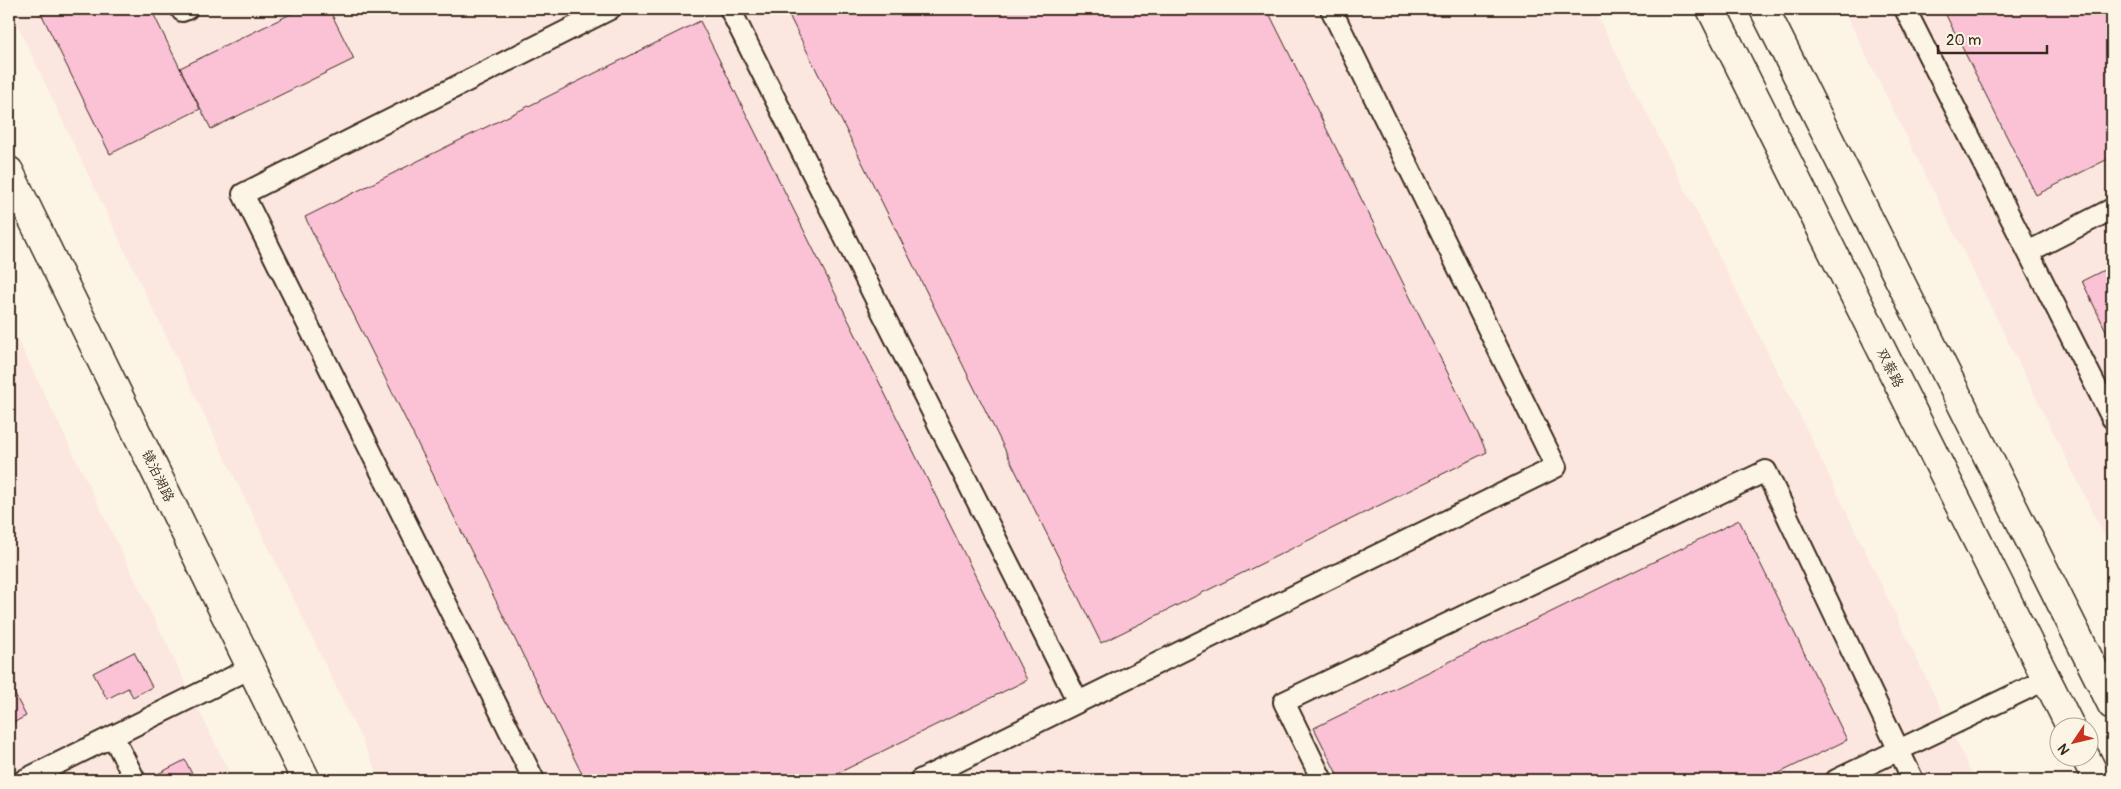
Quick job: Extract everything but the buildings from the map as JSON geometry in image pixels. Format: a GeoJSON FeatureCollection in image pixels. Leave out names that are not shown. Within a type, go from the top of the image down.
{"type":"FeatureCollection","features":[{"type":"Feature","properties":{"kind":"street","name":"双蔡路"},"geometry":{"type":"LineString","coordinates":[[1711,9],[2065,716]]}},
{"type":"Feature","properties":{"kind":"street"},"geometry":{"type":"LineString","coordinates":[[1764,9],[2112,705]]}},
{"type":"Feature","properties":{"kind":"street","name":"镜泊湖路"},"geometry":{"type":"LineString","coordinates":[[9,171],[306,780]]}},
{"type":"Feature","properties":{"kind":"street"},"geometry":{"type":"LineString","coordinates":[[2090,766],[2097,780]]}},
{"type":"Feature","properties":{"kind":"lane"},"geometry":{"type":"LineString","coordinates":[[181,9],[182,11],[187,9]]}},
{"type":"Feature","properties":{"kind":"lane"},"geometry":{"type":"LineString","coordinates":[[534,780],[243,194],[610,9]]}},
{"type":"Feature","properties":{"kind":"lane"},"geometry":{"type":"LineString","coordinates":[[730,9],[1078,702]]}},
{"type":"Feature","properties":{"kind":"lane"},"geometry":{"type":"LineString","coordinates":[[920,780],[1556,467],[1331,9]]}},
{"type":"Feature","properties":{"kind":"lane"},"geometry":{"type":"LineString","coordinates":[[1905,9],[2112,418]]}},
{"type":"Feature","properties":{"kind":"lane"},"geometry":{"type":"LineString","coordinates":[[2028,252],[2112,209]]}},
{"type":"Feature","properties":{"kind":"lane"},"geometry":{"type":"LineString","coordinates":[[1322,780],[1284,702],[1766,471],[1913,780]]}},
{"type":"Feature","properties":{"kind":"lane"},"geometry":{"type":"LineString","coordinates":[[24,780],[251,668]]}},
{"type":"Feature","properties":{"kind":"lane"},"geometry":{"type":"LineString","coordinates":[[1836,780],[2046,679]]}},
{"type":"Feature","properties":{"kind":"lane"},"geometry":{"type":"LineString","coordinates":[[113,736],[135,780]]}},
{"type":"Feature","properties":{"kind":"shaded area"},"geometry":{"type":"Polygon","coordinates":[[[10,9],[1594,9],[1808,432],[1975,780],[381,780],[90,179],[10,9]]]}},
{"type":"Feature","properties":{"kind":"shaded area"},"geometry":{"type":"Polygon","coordinates":[[[1843,9],[2112,9],[2112,551],[1843,9]]]}},
{"type":"Feature","properties":{"kind":"shaded area"},"geometry":{"type":"Polygon","coordinates":[[[9,322],[150,610],[233,780],[9,780],[9,322]]]}}]}
